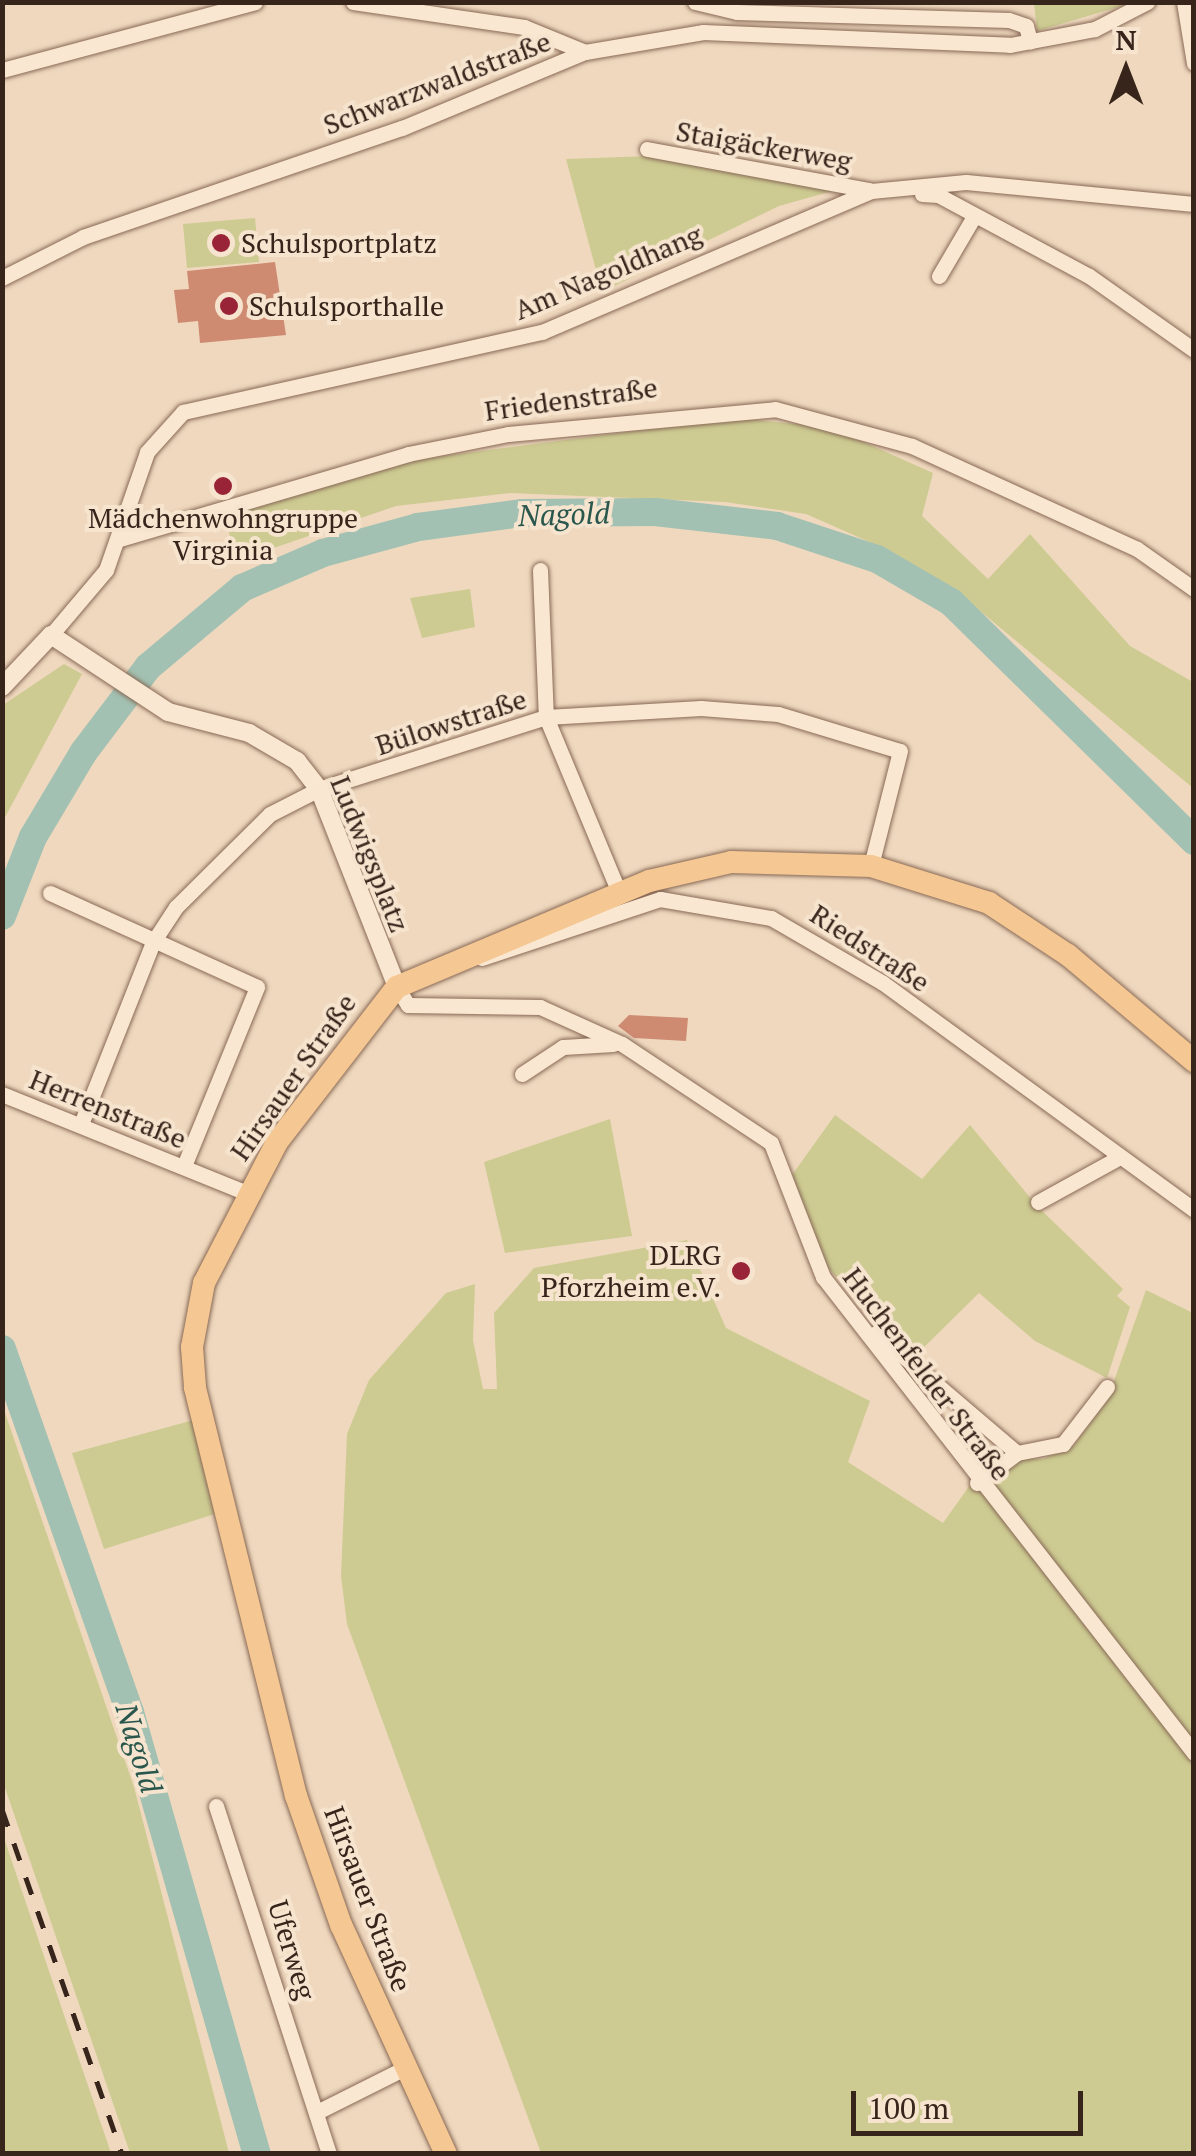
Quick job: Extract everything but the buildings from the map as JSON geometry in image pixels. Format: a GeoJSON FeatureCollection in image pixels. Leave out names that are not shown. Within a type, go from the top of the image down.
{"type":"FeatureCollection","features":[{"type":"Feature","properties":{"kind":"main road","name":"Hirsauer Straße"},"geometry":{"type":"LineString","coordinates":[[446,2154],[341,1925],[296,1796],[198,1403],[198,1306],[249,1194],[278,1142],[397,987],[619,892],[731,862],[872,866],[960,891],[1020,920],[1194,1062]]}},
{"type":"Feature","properties":{"kind":"street"},"geometry":{"type":"LineString","coordinates":[[2,70],[255,2]]}},
{"type":"Feature","properties":{"kind":"street"},"geometry":{"type":"LineString","coordinates":[[353,2],[524,27],[585,52]]}},
{"type":"Feature","properties":{"kind":"street"},"geometry":{"type":"LineString","coordinates":[[694,2],[737,12],[1009,20],[1026,26],[1030,42]]}},
{"type":"Feature","properties":{"kind":"street","name":"Schwarzwaldstraße"},"geometry":{"type":"LineString","coordinates":[[2,278],[83,237],[402,128],[585,52],[703,32],[1030,42],[1096,28],[1147,2]]}},
{"type":"Feature","properties":{"kind":"street"},"geometry":{"type":"LineString","coordinates":[[1184,2],[1194,63]]}},
{"type":"Feature","properties":{"kind":"street","name":"Staigäckerweg"},"geometry":{"type":"LineString","coordinates":[[647,149],[872,191]]}},
{"type":"Feature","properties":{"kind":"street","name":"Am Nagoldhang"},"geometry":{"type":"LineString","coordinates":[[120,538],[147,452],[176,415],[542,332],[872,191],[966,182],[1194,204]]}},
{"type":"Feature","properties":{"kind":"street"},"geometry":{"type":"LineString","coordinates":[[872,191],[938,195],[973,218],[1089,276],[1194,350]]}},
{"type":"Feature","properties":{"kind":"street"},"geometry":{"type":"LineString","coordinates":[[939,276],[973,218]]}},
{"type":"Feature","properties":{"kind":"street","name":"Friedenstraße"},"geometry":{"type":"LineString","coordinates":[[120,538],[408,454],[508,434],[775,409],[912,446],[1137,549],[1194,590]]}},
{"type":"Feature","properties":{"kind":"street"},"geometry":{"type":"LineString","coordinates":[[2,686],[88,595],[120,538]]}},
{"type":"Feature","properties":{"kind":"street"},"geometry":{"type":"LineString","coordinates":[[540,570],[546,718],[619,892]]}},
{"type":"Feature","properties":{"kind":"street","name":"Ludwigsplatz"},"geometry":{"type":"LineString","coordinates":[[50,635],[168,712],[276,745],[319,789],[397,987]]}},
{"type":"Feature","properties":{"kind":"street","name":"Bülowstraße"},"geometry":{"type":"LineString","coordinates":[[81,1124],[153,942],[214,865],[270,814],[319,789],[546,718],[701,708],[778,714],[900,751],[872,866]]}},
{"type":"Feature","properties":{"kind":"street"},"geometry":{"type":"LineString","coordinates":[[50,892],[256,987],[184,1166]]}},
{"type":"Feature","properties":{"kind":"street","name":"Riedstraße"},"geometry":{"type":"LineString","coordinates":[[469,954],[485,959],[660,899],[770,918],[883,983],[1194,1210]]}},
{"type":"Feature","properties":{"kind":"street","name":"Huchenfelder Straße"},"geometry":{"type":"LineString","coordinates":[[397,987],[408,1005],[540,1007],[622,1044],[771,1143],[801,1207],[805,1241],[856,1320],[977,1483],[1194,1753]]}},
{"type":"Feature","properties":{"kind":"street"},"geometry":{"type":"LineString","coordinates":[[522,1074],[563,1046],[622,1044]]}},
{"type":"Feature","properties":{"kind":"street","name":"Herrenstraße"},"geometry":{"type":"LineString","coordinates":[[2,1094],[249,1194]]}},
{"type":"Feature","properties":{"kind":"street"},"geometry":{"type":"LineString","coordinates":[[1038,1202],[1118,1158]]}},
{"type":"Feature","properties":{"kind":"street"},"geometry":{"type":"LineString","coordinates":[[856,1320],[1017,1453]]}},
{"type":"Feature","properties":{"kind":"street"},"geometry":{"type":"LineString","coordinates":[[977,1483],[1017,1453],[1063,1444],[1107,1388]]}},
{"type":"Feature","properties":{"kind":"street","name":"Uferweg"},"geometry":{"type":"LineString","coordinates":[[216,1806],[319,2111],[329,2154]]}},
{"type":"Feature","properties":{"kind":"street"},"geometry":{"type":"LineString","coordinates":[[319,2111],[405,2068]]}},
{"type":"Feature","properties":{"kind":"shaded area"},"geometry":{"type":"Polygon","coordinates":[[[1034,3],[1132,3],[1037,31],[1034,3]]]}},
{"type":"Feature","properties":{"kind":"shaded area"},"geometry":{"type":"Polygon","coordinates":[[[651,156],[836,190],[779,206],[602,292],[566,159],[651,156]]]}},
{"type":"Feature","properties":{"kind":"shaded area","name":"Schulsportplatz"},"geometry":{"type":"Polygon","coordinates":[[[255,218],[259,262],[187,268],[183,224],[255,218]]]}},
{"type":"Feature","properties":{"kind":"shaded area"},"geometry":{"type":"Polygon","coordinates":[[[734,418],[830,427],[933,473],[922,516],[988,579],[1030,534],[1130,646],[1193,682],[1193,788],[956,591],[890,551],[806,514],[725,502],[510,493],[396,506],[236,561],[225,516],[420,459],[734,418]]]}},
{"type":"Feature","properties":{"kind":"shaded area"},"geometry":{"type":"Polygon","coordinates":[[[470,589],[475,627],[422,638],[410,598],[470,589]]]}},
{"type":"Feature","properties":{"kind":"shaded area"},"geometry":{"type":"Polygon","coordinates":[[[64,664],[82,674],[3,821],[3,705],[64,664]]]}},
{"type":"Feature","properties":{"kind":"shaded area"},"geometry":{"type":"Polygon","coordinates":[[[835,1115],[922,1179],[970,1125],[1037,1206],[1123,1289],[1117,1296],[1130,1307],[1107,1378],[1035,1341],[979,1293],[911,1360],[821,1260],[792,1175],[835,1115]]]}},
{"type":"Feature","properties":{"kind":"shaded area"},"geometry":{"type":"Polygon","coordinates":[[[610,1119],[632,1236],[505,1253],[484,1162],[610,1119]]]}},
{"type":"Feature","properties":{"kind":"shaded area"},"geometry":{"type":"Polygon","coordinates":[[[687,1240],[726,1328],[870,1401],[848,1462],[943,1523],[970,1485],[1019,1458],[1043,1459],[1073,1446],[1107,1401],[1146,1290],[1193,1313],[1193,2153],[541,2153],[347,1624],[341,1576],[347,1434],[369,1380],[446,1293],[475,1284],[473,1340],[483,1389],[497,1389],[494,1313],[534,1268],[687,1240]]]}},
{"type":"Feature","properties":{"kind":"shaded area"},"geometry":{"type":"Polygon","coordinates":[[[3,1407],[134,1787],[229,2153],[130,2153],[3,1782],[3,1407]]]}},
{"type":"Feature","properties":{"kind":"shaded area"},"geometry":{"type":"Polygon","coordinates":[[[194,1420],[218,1513],[104,1549],[72,1453],[194,1420]]]}},
{"type":"Feature","properties":{"kind":"shaded area"},"geometry":{"type":"Polygon","coordinates":[[[3,1835],[49,1971],[111,2153],[3,2153],[3,1835]]]}},
{"type":"Feature","properties":{"kind":"waterway","name":"Nagold"},"geometry":{"type":"LineString","coordinates":[[2,916],[33,837],[83,753],[148,667],[242,588],[323,553],[418,527],[523,513],[655,512],[777,526],[877,559],[951,602],[1194,841]]}},
{"type":"Feature","properties":{"kind":"waterway","name":"Nagold"},"geometry":{"type":"LineString","coordinates":[[2,1349],[130,1712],[257,2154]]}},
{"type":"Feature","properties":{"kind":"railway"},"geometry":{"type":"LineString","coordinates":[[2,1809],[122,2154]]}},
{"type":"Feature","properties":{"kind":"place","name":"Schulsportplatz"},"geometry":{"type":"Point","coordinates":[221,243]}},
{"type":"Feature","properties":{"kind":"place","name":"Schulsporthalle"},"geometry":{"type":"Point","coordinates":[229,306]}},
{"type":"Feature","properties":{"kind":"place","name":"Mädchenwohngruppe Virginia"},"geometry":{"type":"Point","coordinates":[223,486]}},
{"type":"Feature","properties":{"kind":"place","name":"DLRG Pforzheim e.V."},"geometry":{"type":"Point","coordinates":[741,1271]}}]}
